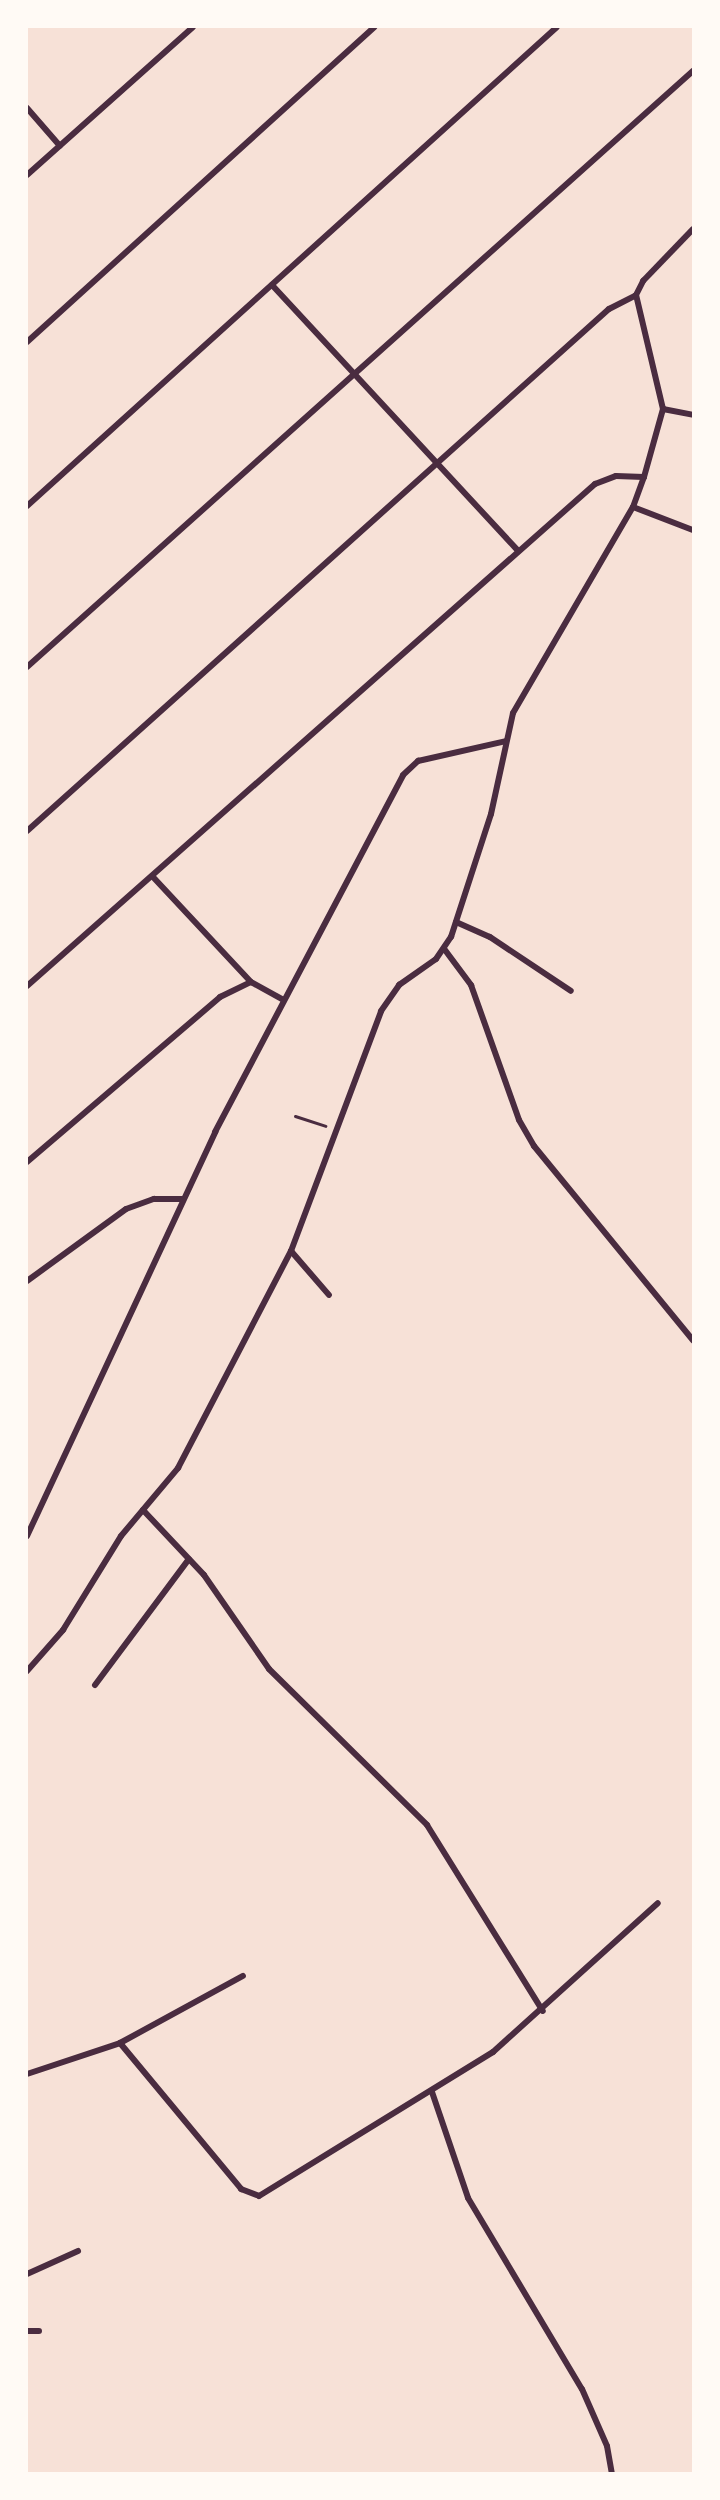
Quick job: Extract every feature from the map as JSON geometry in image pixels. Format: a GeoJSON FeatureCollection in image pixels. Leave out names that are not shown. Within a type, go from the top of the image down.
{"type":"FeatureCollection","features":[{"type":"Feature","properties":{"kind":"street"},"geometry":{"type":"LineString","coordinates":[[27,175],[193,27]]}},
{"type":"Feature","properties":{"kind":"street"},"geometry":{"type":"LineString","coordinates":[[27,342],[374,27]]}},
{"type":"Feature","properties":{"kind":"street"},"geometry":{"type":"LineString","coordinates":[[27,506],[558,27]]}},
{"type":"Feature","properties":{"kind":"street"},"geometry":{"type":"LineString","coordinates":[[27,667],[352,372],[693,71]]}},
{"type":"Feature","properties":{"kind":"street"},"geometry":{"type":"LineString","coordinates":[[27,108],[60,146]]}},
{"type":"Feature","properties":{"kind":"street"},"geometry":{"type":"LineString","coordinates":[[27,831],[609,309],[636,295],[643,281],[693,229]]}},
{"type":"Feature","properties":{"kind":"street"},"geometry":{"type":"LineString","coordinates":[[272,285],[518,551]]}},
{"type":"Feature","properties":{"kind":"street"},"geometry":{"type":"LineString","coordinates":[[27,1671],[63,1630],[143,1510],[178,1468],[291,1251],[336,1129],[390,996],[445,950],[494,806],[506,741],[526,687],[633,507],[644,477],[663,409],[636,295]]}},
{"type":"Feature","properties":{"kind":"street"},"geometry":{"type":"LineString","coordinates":[[663,409],[693,415]]}},
{"type":"Feature","properties":{"kind":"street"},"geometry":{"type":"LineString","coordinates":[[27,986],[595,484],[616,476],[644,477]]}},
{"type":"Feature","properties":{"kind":"street"},"geometry":{"type":"LineString","coordinates":[[633,507],[693,530]]}},
{"type":"Feature","properties":{"kind":"street"},"geometry":{"type":"LineString","coordinates":[[27,1536],[183,1199],[282,999],[409,768],[418,761],[506,741]]}},
{"type":"Feature","properties":{"kind":"street"},"geometry":{"type":"LineString","coordinates":[[153,877],[250,982],[282,999]]}},
{"type":"Feature","properties":{"kind":"street"},"geometry":{"type":"LineString","coordinates":[[456,922],[490,937],[571,991]]}},
{"type":"Feature","properties":{"kind":"street"},"geometry":{"type":"LineString","coordinates":[[445,950],[471,985],[519,1119],[534,1146],[693,1340]]}},
{"type":"Feature","properties":{"kind":"street"},"geometry":{"type":"LineString","coordinates":[[27,1162],[172,1032],[220,997],[250,982]]}},
{"type":"Feature","properties":{"kind":"street"},"geometry":{"type":"LineString","coordinates":[[27,1281],[126,1209],[154,1199],[183,1199]]}},
{"type":"Feature","properties":{"kind":"street"},"geometry":{"type":"LineString","coordinates":[[291,1251],[329,1295]]}},
{"type":"Feature","properties":{"kind":"street"},"geometry":{"type":"LineString","coordinates":[[143,1510],[189,1559],[268,1669],[427,1825],[543,2011]]}},
{"type":"Feature","properties":{"kind":"street"},"geometry":{"type":"LineString","coordinates":[[95,1685],[189,1559]]}},
{"type":"Feature","properties":{"kind":"street"},"geometry":{"type":"LineString","coordinates":[[120,2043],[249,2196],[270,2193],[432,2092],[543,2011],[658,1903]]}},
{"type":"Feature","properties":{"kind":"street"},"geometry":{"type":"LineString","coordinates":[[27,2074],[120,2043],[243,1976]]}},
{"type":"Feature","properties":{"kind":"street"},"geometry":{"type":"LineString","coordinates":[[432,2092],[468,2198],[582,2389],[607,2446],[612,2473]]}},
{"type":"Feature","properties":{"kind":"street"},"geometry":{"type":"LineString","coordinates":[[27,2274],[78,2251]]}},
{"type":"Feature","properties":{"kind":"street"},"geometry":{"type":"LineString","coordinates":[[27,2331],[39,2331]]}},
{"type":"Feature","properties":{"kind":"path"},"geometry":{"type":"LineString","coordinates":[[295,1116],[336,1129]]}}]}
